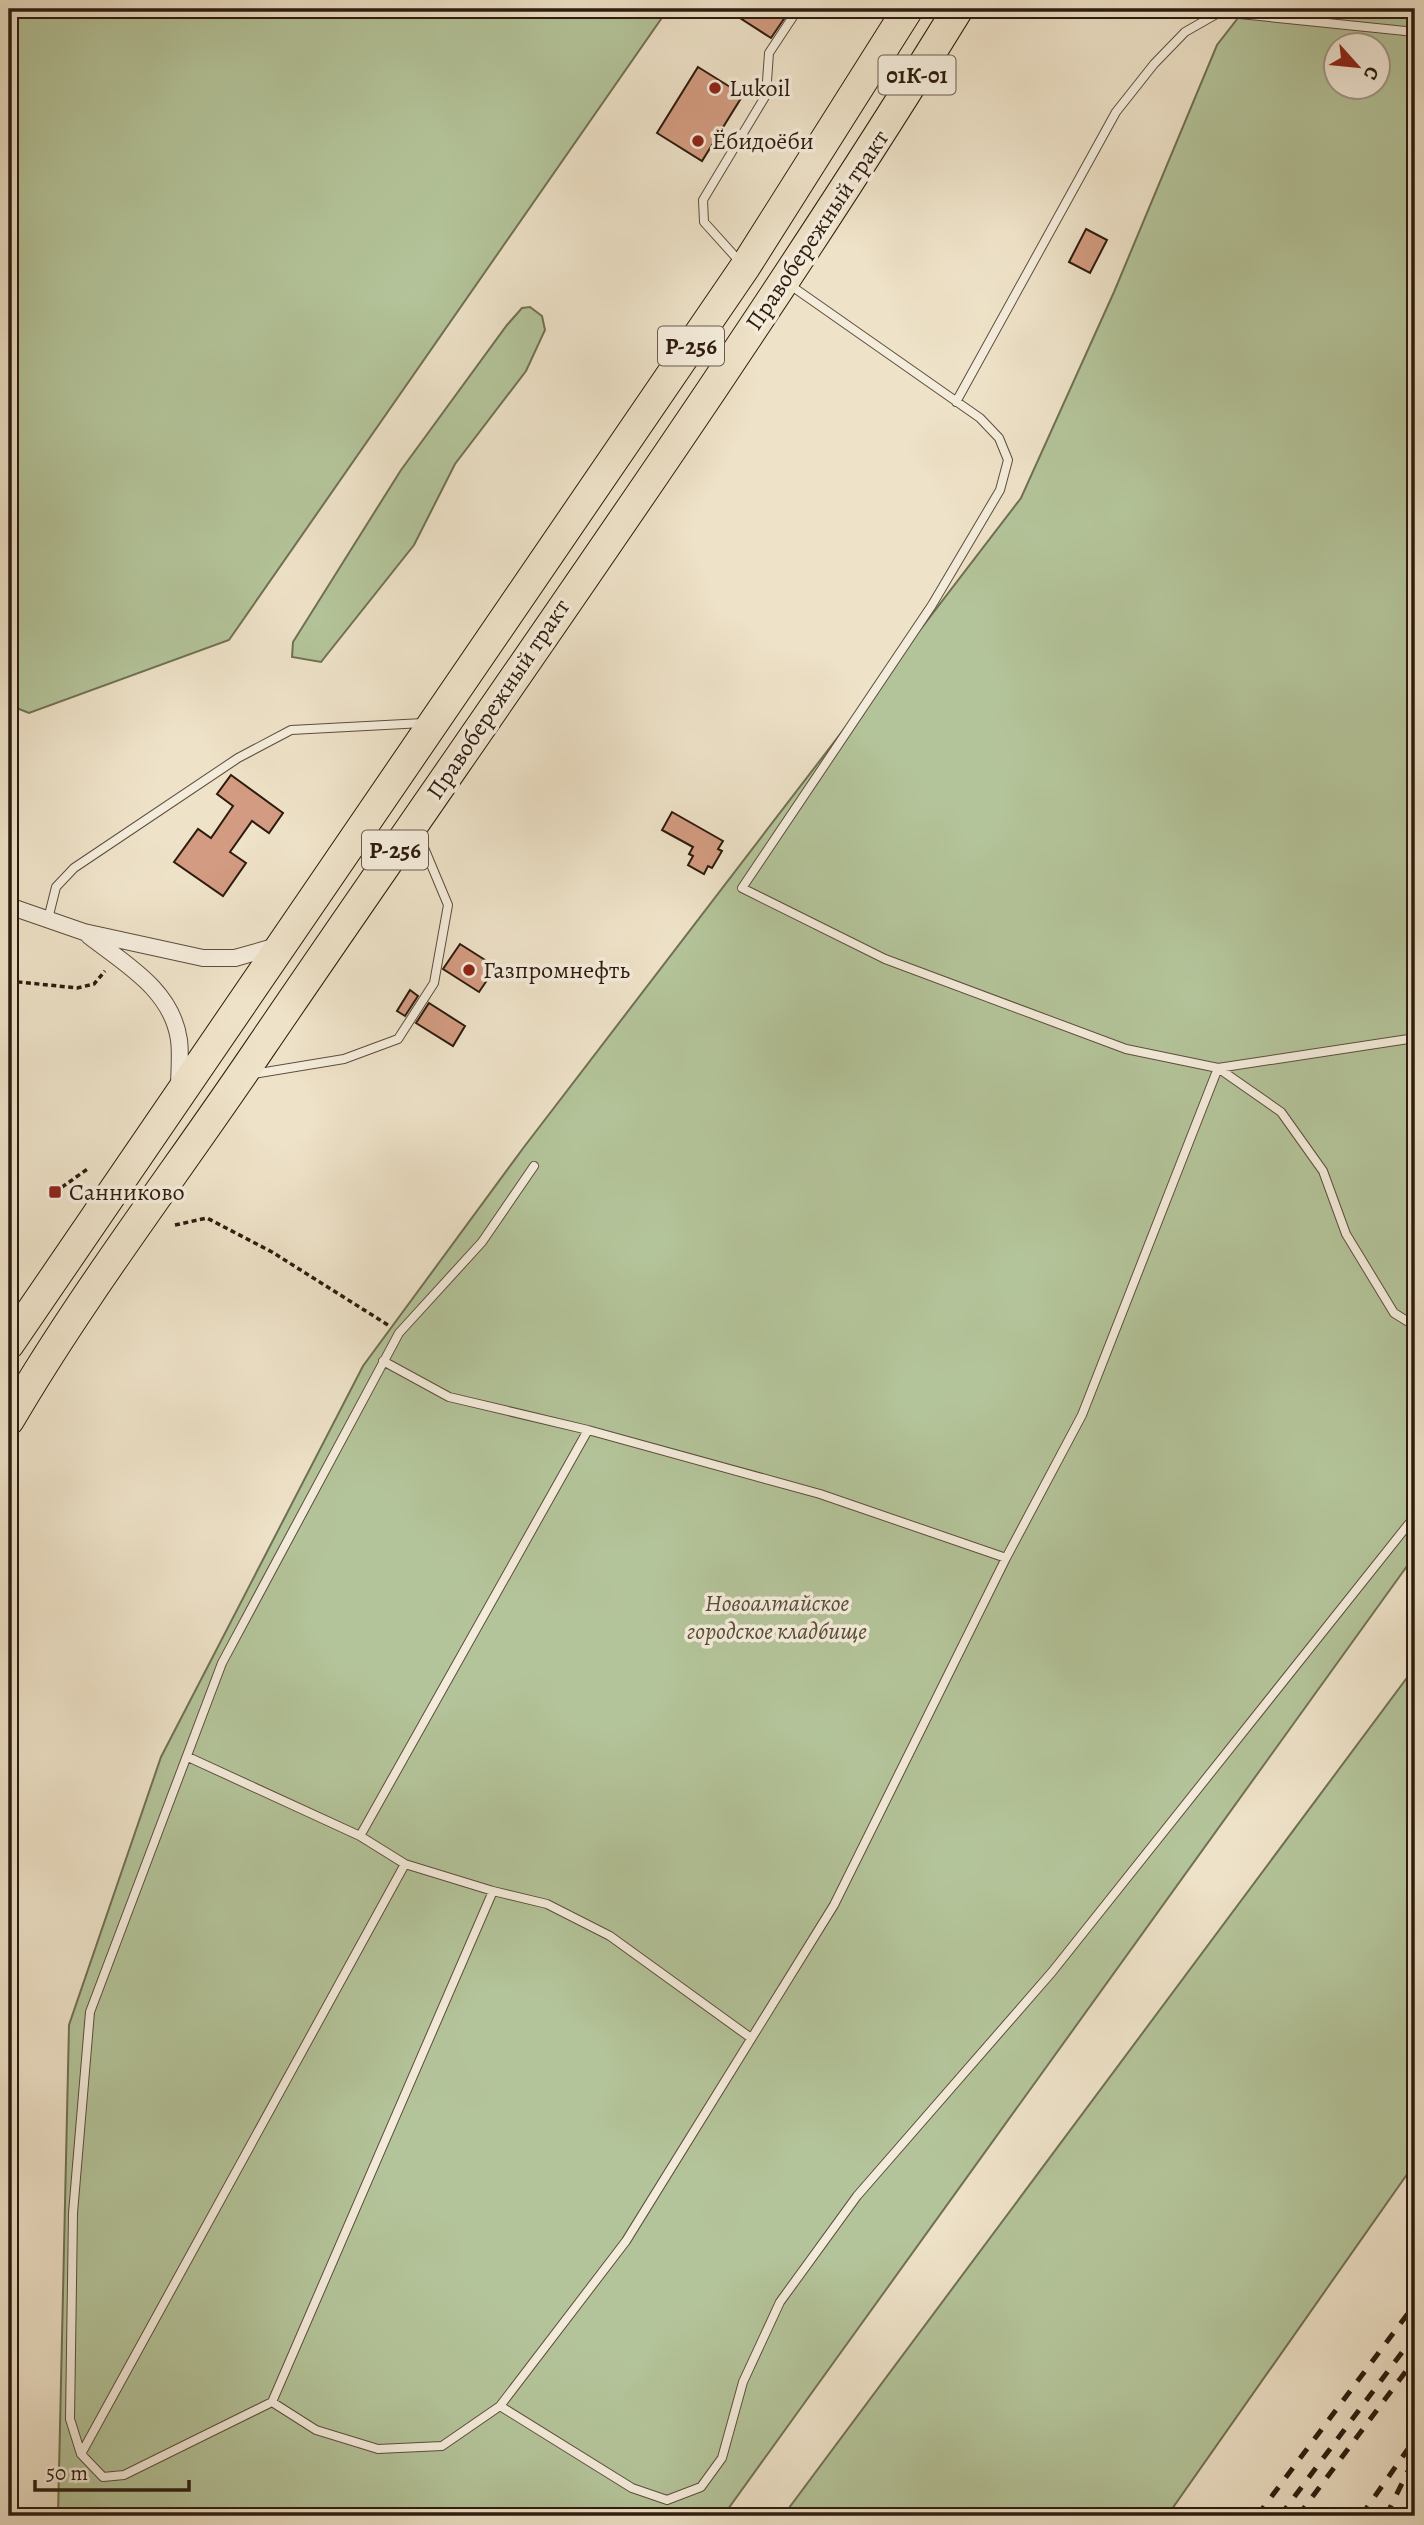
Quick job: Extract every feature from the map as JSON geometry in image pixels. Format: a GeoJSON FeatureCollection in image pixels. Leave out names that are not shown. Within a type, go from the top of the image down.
{"type":"FeatureCollection","features":[{"type":"Feature","properties":{"kind":"highway","name":"Правобережный тракт"},"geometry":{"type":"LineString","coordinates":[[9,1344],[179,1091],[745,268],[907,9]]}},
{"type":"Feature","properties":{"kind":"highway","name":"Правобережный тракт"},"geometry":{"type":"LineString","coordinates":[[9,1420],[103,1274],[785,281],[877,141],[958,9]]}},
{"type":"Feature","properties":{"kind":"highway"},"geometry":{"type":"LineString","coordinates":[[877,141],[969,9]]}},
{"type":"Feature","properties":{"kind":"street"},"geometry":{"type":"LineString","coordinates":[[9,906],[84,932],[203,958],[235,958],[280,945]]}},
{"type":"Feature","properties":{"kind":"street"},"geometry":{"type":"LineString","coordinates":[[84,932],[156,989],[172,1013],[179,1040],[179,1091]]}},
{"type":"Feature","properties":{"kind":"lane"},"geometry":{"type":"LineString","coordinates":[[745,268],[704,222],[703,200],[766,95],[769,53],[798,9]]}},
{"type":"Feature","properties":{"kind":"lane"},"geometry":{"type":"LineString","coordinates":[[956,402],[1116,112],[1154,64],[1185,32],[1220,12],[1415,32]]}},
{"type":"Feature","properties":{"kind":"lane"},"geometry":{"type":"LineString","coordinates":[[785,281],[980,418],[999,438],[1008,460],[1000,490],[932,605],[742,888],[885,959],[1126,1049],[1218,1068],[1415,1038]]}},
{"type":"Feature","properties":{"kind":"lane"},"geometry":{"type":"LineString","coordinates":[[48,919],[56,887],[74,868],[238,758],[291,730],[433,723]]}},
{"type":"Feature","properties":{"kind":"lane"},"geometry":{"type":"LineString","coordinates":[[242,1075],[344,1059],[398,1039],[434,984],[449,905],[414,822]]}},
{"type":"Feature","properties":{"kind":"lane"},"geometry":{"type":"LineString","coordinates":[[1218,1068],[1281,1112],[1323,1171],[1346,1234],[1394,1313],[1415,1326]]}},
{"type":"Feature","properties":{"kind":"lane"},"geometry":{"type":"LineString","coordinates":[[272,2402],[316,2430],[377,2449],[442,2446],[500,2406],[626,2241],[834,1905],[1006,1558],[1082,1415],[1218,1068]]}},
{"type":"Feature","properties":{"kind":"lane"},"geometry":{"type":"LineString","coordinates":[[493,1891],[272,2402],[124,2475],[103,2477],[80,2454],[70,2419],[73,2213],[90,2012],[222,1663],[399,1333],[482,1242],[534,1166]]}},
{"type":"Feature","properties":{"kind":"lane"},"geometry":{"type":"LineString","coordinates":[[383,1361],[449,1397],[588,1430],[820,1494],[1006,1558]]}},
{"type":"Feature","properties":{"kind":"lane"},"geometry":{"type":"LineString","coordinates":[[360,1836],[588,1430]]}},
{"type":"Feature","properties":{"kind":"lane"},"geometry":{"type":"LineString","coordinates":[[500,2406],[632,2487],[667,2500],[701,2487],[722,2458],[743,2382],[780,2302],[857,2196],[1052,1972],[1415,1516]]}},
{"type":"Feature","properties":{"kind":"lane"},"geometry":{"type":"LineString","coordinates":[[188,1757],[360,1836],[405,1864],[493,1891],[547,1904],[610,1936],[751,2038]]}},
{"type":"Feature","properties":{"kind":"lane"},"geometry":{"type":"LineString","coordinates":[[80,2454],[405,1864]]}},
{"type":"Feature","properties":{"kind":"path"},"geometry":{"type":"LineString","coordinates":[[9,981],[77,988],[94,984],[116,957]]}},
{"type":"Feature","properties":{"kind":"path"},"geometry":{"type":"LineString","coordinates":[[55,1192],[89,1168]]}},
{"type":"Feature","properties":{"kind":"path"},"geometry":{"type":"LineString","coordinates":[[175,1225],[207,1218],[272,1252],[399,1333]]}},
{"type":"Feature","properties":{"kind":"green space"},"geometry":{"type":"Polygon","coordinates":[[[9,9],[668,9],[229,640],[29,713],[9,705],[9,9]]]}},
{"type":"Feature","properties":{"kind":"green space","name":"Новоалтайское городское кладбище"},"geometry":{"type":"Polygon","coordinates":[[[1245,9],[1415,9],[1415,1555],[723,2516],[58,2516],[69,2025],[161,1757],[363,1366],[524,1147],[1021,498],[1114,292],[1217,45],[1245,9]]]}},
{"type":"Feature","properties":{"kind":"green space"},"geometry":{"type":"Polygon","coordinates":[[[530,307],[542,316],[545,330],[526,371],[455,464],[414,545],[321,662],[292,657],[293,642],[401,470],[507,325],[522,308],[530,307]]]}},
{"type":"Feature","properties":{"kind":"green space"},"geometry":{"type":"Polygon","coordinates":[[[1415,1667],[1415,2163],[1167,2516],[783,2516],[1415,1667]]]}},
{"type":"Feature","properties":{"kind":"building"},"geometry":{"type":"Polygon","coordinates":[[[726,9],[788,9],[790,10],[771,38],[726,9]]]}},
{"type":"Feature","properties":{"kind":"building"},"geometry":{"type":"Polygon","coordinates":[[[698,67],[743,95],[702,161],[657,133],[698,67]]]}},
{"type":"Feature","properties":{"kind":"building"},"geometry":{"type":"Polygon","coordinates":[[[1086,229],[1107,240],[1090,273],[1069,262],[1086,229]]]}},
{"type":"Feature","properties":{"kind":"building"},"geometry":{"type":"Polygon","coordinates":[[[231,775],[283,813],[269,833],[252,821],[230,852],[246,863],[223,896],[174,862],[198,829],[211,838],[233,806],[217,794],[231,775]]]}},
{"type":"Feature","properties":{"kind":"building"},"geometry":{"type":"Polygon","coordinates":[[[672,812],[723,841],[718,849],[722,851],[712,868],[708,866],[704,874],[688,865],[693,856],[689,854],[693,847],[662,830],[672,812]]]}},
{"type":"Feature","properties":{"kind":"building"},"geometry":{"type":"Polygon","coordinates":[[[460,944],[496,967],[479,992],[443,969],[460,944]]]}},
{"type":"Feature","properties":{"kind":"building"},"geometry":{"type":"Polygon","coordinates":[[[410,990],[418,996],[405,1016],[397,1011],[410,990]]]}},
{"type":"Feature","properties":{"kind":"building"},"geometry":{"type":"Polygon","coordinates":[[[429,1003],[465,1026],[453,1046],[416,1023],[429,1003]]]}},
{"type":"Feature","properties":{"kind":"railway"},"geometry":{"type":"LineString","coordinates":[[1257,2516],[1415,2304]]}},
{"type":"Feature","properties":{"kind":"railway"},"geometry":{"type":"LineString","coordinates":[[1280,2516],[1415,2335]]}},
{"type":"Feature","properties":{"kind":"railway"},"geometry":{"type":"LineString","coordinates":[[1298,2516],[1415,2359]]}},
{"type":"Feature","properties":{"kind":"railway"},"geometry":{"type":"LineString","coordinates":[[1361,2516],[1415,2439]]}},
{"type":"Feature","properties":{"kind":"railway"},"geometry":{"type":"LineString","coordinates":[[1386,2516],[1415,2457]]}},
{"type":"Feature","properties":{"kind":"place","name":"Lukoil"},"geometry":{"type":"Point","coordinates":[715,88]}},
{"type":"Feature","properties":{"kind":"place","name":"Ёбидоёби"},"geometry":{"type":"Point","coordinates":[698,141]}},
{"type":"Feature","properties":{"kind":"place","name":"Газпромнефть"},"geometry":{"type":"Point","coordinates":[469,970]}},
{"type":"Feature","properties":{"kind":"place","name":"Санниково"},"geometry":{"type":"Point","coordinates":[55,1192]}}]}
